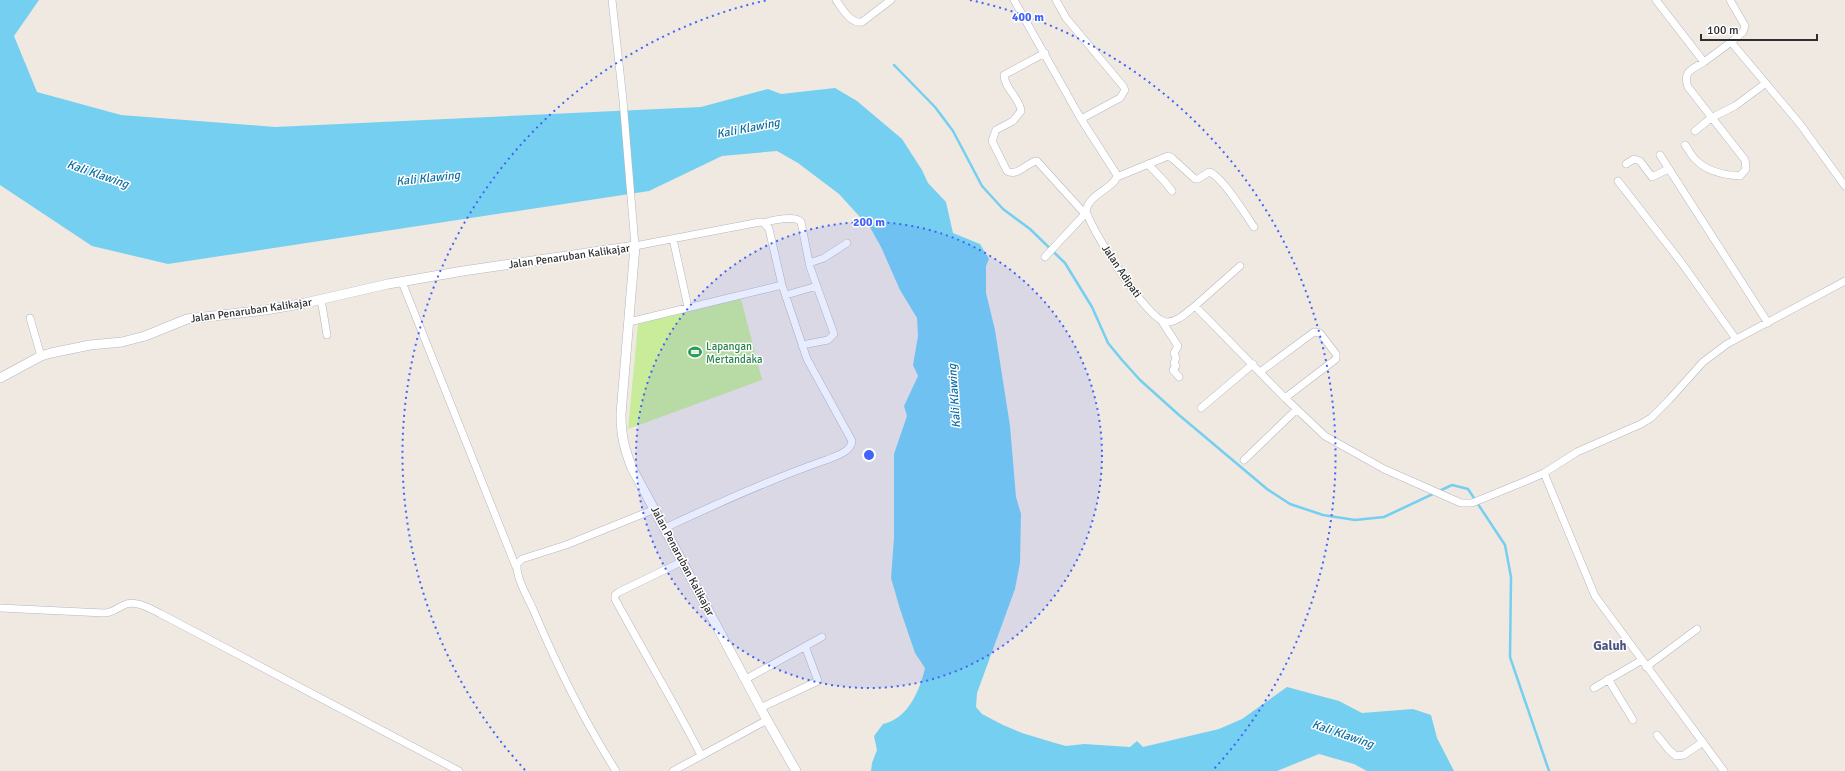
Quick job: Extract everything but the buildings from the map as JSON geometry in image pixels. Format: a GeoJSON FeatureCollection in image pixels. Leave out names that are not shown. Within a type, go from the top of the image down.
{"type":"FeatureCollection","features":[{"type":"Feature","properties":{"kind":"street"},"geometry":{"type":"LineString","coordinates":[[612,0],[623,100],[635,246],[760,222],[764,223],[775,219],[800,220],[810,263],[834,334],[828,340],[802,345]]}},
{"type":"Feature","properties":{"kind":"street"},"geometry":{"type":"LineString","coordinates":[[836,0],[849,17],[854,21],[862,22],[891,0]]}},
{"type":"Feature","properties":{"kind":"street"},"geometry":{"type":"LineString","coordinates":[[1014,0],[1081,119],[1117,177]]}},
{"type":"Feature","properties":{"kind":"street"},"geometry":{"type":"LineString","coordinates":[[1056,0],[1066,18],[1096,51],[1125,90],[1120,98],[1081,119]]}},
{"type":"Feature","properties":{"kind":"street"},"geometry":{"type":"LineString","coordinates":[[1656,0],[1704,62]]}},
{"type":"Feature","properties":{"kind":"street"},"geometry":{"type":"LineString","coordinates":[[1685,145],[1697,162],[1715,172],[1740,176],[1743,174],[1746,166],[1744,160],[1688,87],[1685,80],[1688,72],[1704,62],[1743,32],[1745,26],[1730,0]]}},
{"type":"Feature","properties":{"kind":"street"},"geometry":{"type":"LineString","coordinates":[[1731,42],[1800,124],[1845,186]]}},
{"type":"Feature","properties":{"kind":"street","name":"Jalan Adipati"},"geometry":{"type":"LineString","coordinates":[[1044,53],[1004,75],[1004,80],[1018,102],[1021,111],[1013,121],[996,130],[992,141],[1007,171],[1012,173],[1016,172],[1032,162],[1037,161],[1086,215],[1123,276],[1161,320],[1178,346],[1174,353],[1176,358],[1174,362],[1176,366],[1173,370],[1179,377]]}},
{"type":"Feature","properties":{"kind":"street"},"geometry":{"type":"LineString","coordinates":[[1695,131],[1711,118],[1735,106],[1766,83]]}},
{"type":"Feature","properties":{"kind":"street"},"geometry":{"type":"LineString","coordinates":[[1660,155],[1768,322]]}},
{"type":"Feature","properties":{"kind":"street"},"geometry":{"type":"LineString","coordinates":[[1045,257],[1086,215],[1087,207],[1090,202],[1115,181],[1117,177],[1168,156],[1195,178],[1198,179],[1209,172],[1212,172],[1233,196],[1254,227]]}},
{"type":"Feature","properties":{"kind":"street"},"geometry":{"type":"LineString","coordinates":[[1626,164],[1634,159],[1639,160],[1652,177],[1668,169]]}},
{"type":"Feature","properties":{"kind":"street"},"geometry":{"type":"LineString","coordinates":[[1148,164],[1172,191]]}},
{"type":"Feature","properties":{"kind":"street"},"geometry":{"type":"LineString","coordinates":[[1618,181],[1681,262],[1736,339]]}},
{"type":"Feature","properties":{"kind":"street"},"geometry":{"type":"LineString","coordinates":[[665,528],[781,475],[835,457],[852,445],[850,436],[812,369],[802,345],[782,285],[769,228],[764,223]]}},
{"type":"Feature","properties":{"kind":"street"},"geometry":{"type":"LineString","coordinates":[[673,239],[688,307]]}},
{"type":"Feature","properties":{"kind":"street"},"geometry":{"type":"LineString","coordinates":[[810,263],[824,258],[847,243]]}},
{"type":"Feature","properties":{"kind":"street","name":"Jalan Penaruban Kalikajar"},"geometry":{"type":"LineString","coordinates":[[0,378],[41,356],[90,345],[122,342],[144,336],[187,319],[266,310],[402,282],[635,246],[621,414],[621,436],[632,468],[746,679],[760,708],[796,771]]}},
{"type":"Feature","properties":{"kind":"street"},"geometry":{"type":"LineString","coordinates":[[1161,320],[1166,322],[1173,321],[1195,306],[1240,266]]}},
{"type":"Feature","properties":{"kind":"street"},"geometry":{"type":"LineString","coordinates":[[1195,306],[1253,364],[1296,410],[1325,436],[1384,469],[1464,504],[1486,498],[1544,473],[1577,452],[1642,424],[1651,418],[1703,362],[1736,339],[1845,281]]}},
{"type":"Feature","properties":{"kind":"street"},"geometry":{"type":"LineString","coordinates":[[402,282],[556,665],[581,714],[616,771]]}},
{"type":"Feature","properties":{"kind":"street"},"geometry":{"type":"LineString","coordinates":[[629,322],[782,285]]}},
{"type":"Feature","properties":{"kind":"street"},"geometry":{"type":"LineString","coordinates":[[786,295],[817,286]]}},
{"type":"Feature","properties":{"kind":"street"},"geometry":{"type":"LineString","coordinates":[[321,299],[327,335]]}},
{"type":"Feature","properties":{"kind":"street"},"geometry":{"type":"LineString","coordinates":[[30,318],[41,356]]}},
{"type":"Feature","properties":{"kind":"street"},"geometry":{"type":"LineString","coordinates":[[1260,372],[1314,332],[1320,333],[1336,354],[1336,359],[1285,398]]}},
{"type":"Feature","properties":{"kind":"street"},"geometry":{"type":"LineString","coordinates":[[1201,408],[1253,364]]}},
{"type":"Feature","properties":{"kind":"street"},"geometry":{"type":"LineString","coordinates":[[1244,460],[1296,410]]}},
{"type":"Feature","properties":{"kind":"street"},"geometry":{"type":"LineString","coordinates":[[1544,473],[1591,588],[1646,667],[1724,771]]}},
{"type":"Feature","properties":{"kind":"street"},"geometry":{"type":"LineString","coordinates":[[517,568],[518,561],[522,559],[566,545],[654,509]]}},
{"type":"Feature","properties":{"kind":"street"},"geometry":{"type":"LineString","coordinates":[[683,561],[619,592],[615,595],[615,599],[701,755]]}},
{"type":"Feature","properties":{"kind":"street"},"geometry":{"type":"LineString","coordinates":[[0,608],[104,613],[111,612],[128,603],[141,605],[301,687],[459,771]]}},
{"type":"Feature","properties":{"kind":"street"},"geometry":{"type":"LineString","coordinates":[[1646,667],[1697,629]]}},
{"type":"Feature","properties":{"kind":"street"},"geometry":{"type":"LineString","coordinates":[[746,679],[822,637]]}},
{"type":"Feature","properties":{"kind":"street"},"geometry":{"type":"LineString","coordinates":[[760,708],[818,681],[804,646]]}},
{"type":"Feature","properties":{"kind":"street"},"geometry":{"type":"LineString","coordinates":[[1594,688],[1642,660]]}},
{"type":"Feature","properties":{"kind":"street"},"geometry":{"type":"LineString","coordinates":[[1608,680],[1633,720]]}},
{"type":"Feature","properties":{"kind":"street"},"geometry":{"type":"LineString","coordinates":[[673,771],[767,720]]}},
{"type":"Feature","properties":{"kind":"street"},"geometry":{"type":"LineString","coordinates":[[1657,735],[1676,756],[1684,755],[1703,742]]}},
{"type":"Feature","properties":{"kind":"green space","name":"Lapangan Mertandaka"},"geometry":{"type":"Polygon","coordinates":[[[741,299],[762,380],[628,429],[638,324],[741,299]]]}},
{"type":"Feature","properties":{"kind":"water","name":"Kali Klawing"},"geometry":{"type":"Polygon","coordinates":[[[0,0],[39,0],[14,36],[37,92],[121,115],[275,127],[701,107],[768,89],[781,94],[835,88],[857,101],[902,139],[922,170],[928,183],[946,202],[953,233],[980,244],[989,259],[986,266],[986,293],[995,330],[1010,426],[1016,497],[1021,514],[1020,563],[1015,589],[977,693],[976,707],[982,714],[1022,733],[1066,746],[1084,744],[1130,747],[1137,741],[1143,747],[1219,729],[1242,719],[1287,687],[1339,701],[1362,713],[1413,709],[1431,715],[1437,738],[1454,771],[1367,771],[1354,764],[1319,754],[1277,771],[871,771],[872,763],[877,750],[874,736],[883,724],[892,721],[899,716],[912,702],[920,685],[925,668],[915,653],[891,578],[894,538],[894,454],[907,416],[904,406],[918,376],[913,365],[918,336],[917,318],[900,290],[881,247],[871,229],[839,194],[798,163],[777,151],[722,156],[649,191],[168,264],[92,246],[0,185],[0,0]]]}},
{"type":"Feature","properties":{"kind":"waterway"},"geometry":{"type":"LineString","coordinates":[[894,65],[935,107],[953,131],[982,186],[1003,209],[1030,229],[1065,263],[1092,307],[1108,343],[1122,360],[1140,380],[1179,415],[1267,489],[1290,504],[1323,515],[1355,520],[1384,517],[1452,485],[1468,489],[1505,545],[1511,577],[1510,657],[1549,771]]}},
{"type":"Feature","properties":{"kind":"place","name":"Lapangan Mertandaka"},"geometry":{"type":"Point","coordinates":[695,352]}},
{"type":"Feature","properties":{"kind":"district","name":"Galuh"},"geometry":{"type":"Point","coordinates":[1610,645]}}]}
